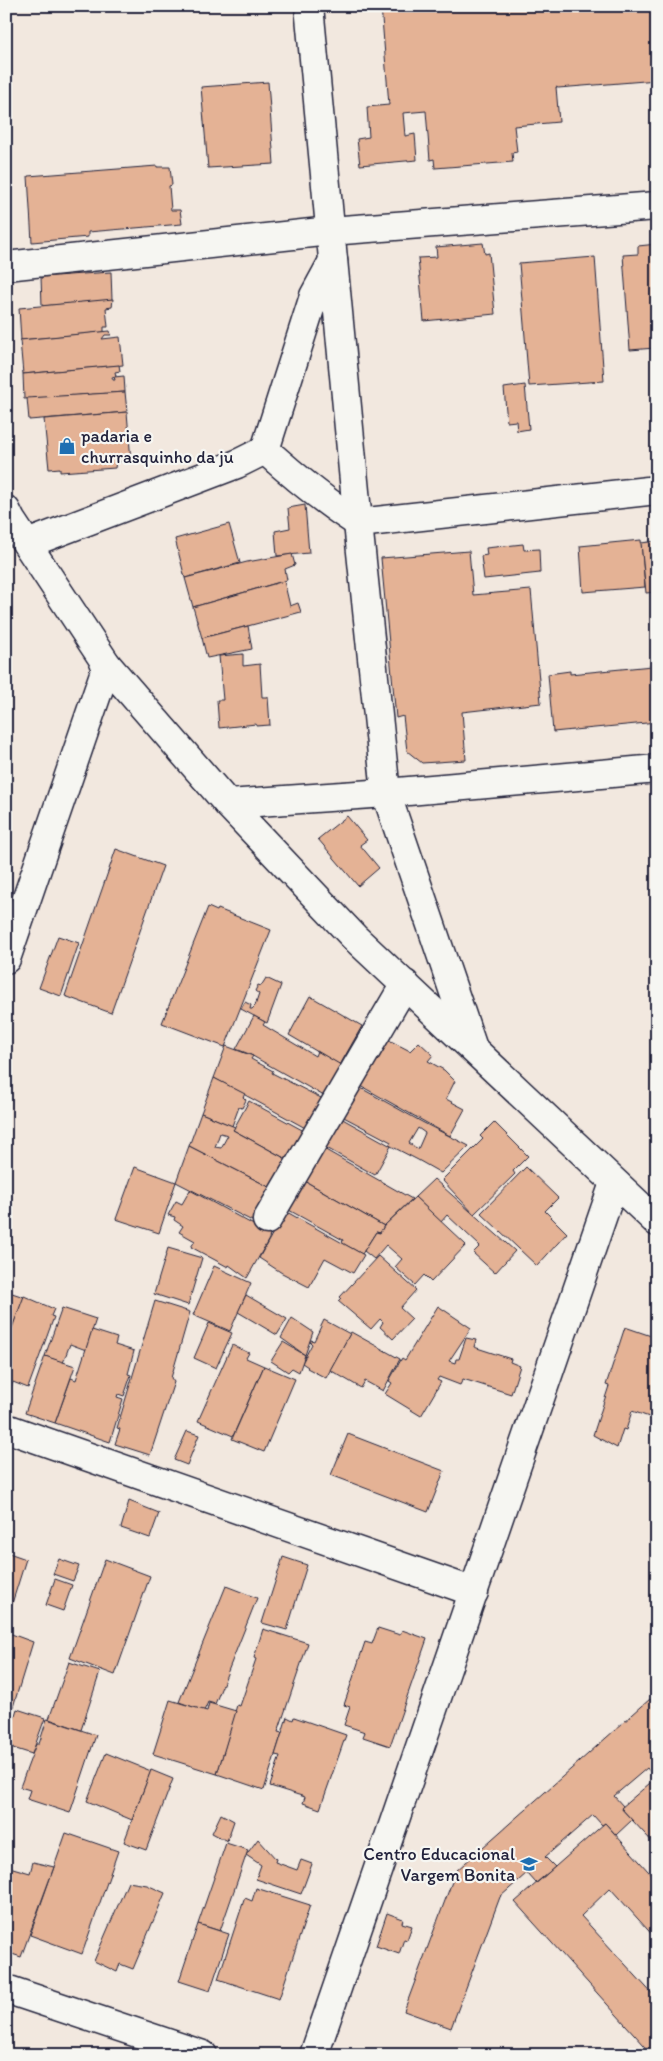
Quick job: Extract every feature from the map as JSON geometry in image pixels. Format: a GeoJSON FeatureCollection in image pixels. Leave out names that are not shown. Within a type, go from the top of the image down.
{"type":"FeatureCollection","features":[{"type":"Feature","properties":{"kind":"street"},"geometry":{"type":"LineString","coordinates":[[309,6],[386,793],[472,1048]]}},
{"type":"Feature","properties":{"kind":"street"},"geometry":{"type":"LineString","coordinates":[[6,266],[330,231],[657,206]]}},
{"type":"Feature","properties":{"kind":"street"},"geometry":{"type":"LineString","coordinates":[[27,544],[237,464],[265,450],[314,296],[333,260]]}},
{"type":"Feature","properties":{"kind":"street"},"geometry":{"type":"LineString","coordinates":[[265,450],[305,485],[358,522],[657,490]]}},
{"type":"Feature","properties":{"kind":"street"},"geometry":{"type":"LineString","coordinates":[[6,510],[107,665],[228,804],[354,936],[657,1222]]}},
{"type":"Feature","properties":{"kind":"street"},"geometry":{"type":"LineString","coordinates":[[6,959],[107,665]]}},
{"type":"Feature","properties":{"kind":"street"},"geometry":{"type":"LineString","coordinates":[[228,804],[386,793],[657,769]]}},
{"type":"Feature","properties":{"kind":"street"},"geometry":{"type":"LineString","coordinates":[[267,1220],[405,984]]}},
{"type":"Feature","properties":{"kind":"street"},"geometry":{"type":"LineString","coordinates":[[314,2055],[614,1183]]}},
{"type":"Feature","properties":{"kind":"street"},"geometry":{"type":"LineString","coordinates":[[6,1428],[474,1592]]}},
{"type":"Feature","properties":{"kind":"street"},"geometry":{"type":"LineString","coordinates":[[6,1989],[203,2055]]}},
{"type":"Feature","properties":{"kind":"building"},"geometry":{"type":"Polygon","coordinates":[[[381,6],[657,6],[657,80],[556,87],[559,122],[514,126],[517,152],[512,153],[513,162],[435,168],[434,159],[430,160],[426,111],[403,113],[405,136],[415,134],[417,160],[360,165],[357,139],[369,137],[367,107],[389,105],[381,6]]]}},
{"type":"Feature","properties":{"kind":"building"},"geometry":{"type":"Polygon","coordinates":[[[268,82],[274,164],[208,168],[201,87],[268,82]]]}},
{"type":"Feature","properties":{"kind":"building"},"geometry":{"type":"Polygon","coordinates":[[[157,166],[170,167],[172,185],[169,186],[171,210],[180,210],[182,224],[88,232],[88,237],[32,242],[28,176],[157,166]]]}},
{"type":"Feature","properties":{"kind":"building"},"geometry":{"type":"Polygon","coordinates":[[[483,243],[485,254],[489,253],[495,314],[424,321],[418,258],[437,257],[436,247],[483,243]]]}},
{"type":"Feature","properties":{"kind":"building"},"geometry":{"type":"Polygon","coordinates":[[[657,244],[656,364],[655,348],[630,350],[623,255],[638,254],[638,246],[657,244]]]}},
{"type":"Feature","properties":{"kind":"building"},"geometry":{"type":"Polygon","coordinates":[[[595,257],[604,381],[529,386],[519,263],[595,257]]]}},
{"type":"Feature","properties":{"kind":"building"},"geometry":{"type":"Polygon","coordinates":[[[111,272],[112,300],[42,306],[41,277],[111,272]]]}},
{"type":"Feature","properties":{"kind":"building"},"geometry":{"type":"Polygon","coordinates":[[[113,299],[112,307],[106,308],[108,327],[104,327],[104,332],[21,340],[19,308],[113,299]]]}},
{"type":"Feature","properties":{"kind":"building"},"geometry":{"type":"Polygon","coordinates":[[[110,331],[111,335],[105,335],[102,339],[120,337],[123,365],[23,374],[20,340],[110,331]]]}},
{"type":"Feature","properties":{"kind":"building"},"geometry":{"type":"Polygon","coordinates":[[[119,365],[120,371],[115,372],[116,376],[112,377],[115,380],[114,377],[124,376],[125,392],[24,399],[23,374],[119,365]]]}},
{"type":"Feature","properties":{"kind":"building"},"geometry":{"type":"Polygon","coordinates":[[[525,385],[529,429],[517,431],[516,421],[507,422],[504,388],[525,385]]]}},
{"type":"Feature","properties":{"kind":"building"},"geometry":{"type":"Polygon","coordinates":[[[125,392],[127,412],[29,420],[27,398],[125,392]]]}},
{"type":"Feature","properties":{"kind":"building"},"geometry":{"type":"Polygon","coordinates":[[[127,412],[131,461],[116,462],[115,468],[60,472],[60,468],[49,469],[44,419],[127,412]]]}},
{"type":"Feature","properties":{"kind":"building"},"geometry":{"type":"Polygon","coordinates":[[[305,505],[309,553],[277,556],[275,531],[290,528],[288,508],[305,505]]]}},
{"type":"Feature","properties":{"kind":"building"},"geometry":{"type":"Polygon","coordinates":[[[229,524],[240,563],[185,578],[175,539],[229,524]]]}},
{"type":"Feature","properties":{"kind":"building"},"geometry":{"type":"Polygon","coordinates":[[[641,540],[645,587],[583,592],[580,546],[641,540]]]}},
{"type":"Feature","properties":{"kind":"building"},"geometry":{"type":"Polygon","coordinates":[[[657,541],[657,592],[646,593],[641,543],[657,541]]]}},
{"type":"Feature","properties":{"kind":"building"},"geometry":{"type":"Polygon","coordinates":[[[523,544],[524,550],[539,549],[540,573],[484,579],[481,556],[487,555],[486,548],[523,544]]]}},
{"type":"Feature","properties":{"kind":"building"},"geometry":{"type":"Polygon","coordinates":[[[469,551],[473,595],[531,590],[541,703],[462,712],[466,760],[422,763],[407,751],[403,716],[396,718],[381,558],[469,551]]]}},
{"type":"Feature","properties":{"kind":"building"},"geometry":{"type":"Polygon","coordinates":[[[292,554],[295,565],[285,569],[287,580],[193,607],[185,578],[247,562],[292,554]]]}},
{"type":"Feature","properties":{"kind":"building"},"geometry":{"type":"Polygon","coordinates":[[[284,581],[290,606],[298,603],[301,612],[202,638],[193,607],[284,581]]]}},
{"type":"Feature","properties":{"kind":"building"},"geometry":{"type":"Polygon","coordinates":[[[248,626],[252,649],[207,658],[202,638],[248,626]]]}},
{"type":"Feature","properties":{"kind":"building"},"geometry":{"type":"Polygon","coordinates":[[[243,654],[243,666],[260,664],[262,697],[268,697],[270,725],[256,726],[256,724],[219,728],[217,700],[223,700],[219,656],[243,654]]]}},
{"type":"Feature","properties":{"kind":"building"},"geometry":{"type":"Polygon","coordinates":[[[652,666],[657,722],[553,732],[548,674],[570,671],[570,674],[652,666]]]}},
{"type":"Feature","properties":{"kind":"building"},"geometry":{"type":"Polygon","coordinates":[[[347,816],[367,840],[360,845],[379,868],[358,886],[318,839],[347,816]]]}},
{"type":"Feature","properties":{"kind":"building"},"geometry":{"type":"Polygon","coordinates":[[[116,849],[163,866],[111,1013],[65,996],[116,849]]]}},
{"type":"Feature","properties":{"kind":"building"},"geometry":{"type":"Polygon","coordinates":[[[208,907],[217,911],[218,909],[271,930],[225,1047],[162,1023],[208,907]]]}},
{"type":"Feature","properties":{"kind":"building"},"geometry":{"type":"Polygon","coordinates":[[[58,936],[79,943],[61,996],[39,988],[58,936]]]}},
{"type":"Feature","properties":{"kind":"building"},"geometry":{"type":"Polygon","coordinates":[[[266,978],[281,985],[267,1023],[241,1009],[245,1002],[251,1005],[250,1009],[255,1006],[259,994],[255,991],[258,985],[261,986],[266,978]]]}},
{"type":"Feature","properties":{"kind":"building"},"geometry":{"type":"Polygon","coordinates":[[[310,996],[362,1026],[340,1065],[289,1035],[310,996]]]}},
{"type":"Feature","properties":{"kind":"building"},"geometry":{"type":"Polygon","coordinates":[[[254,1016],[265,1022],[263,1025],[315,1056],[317,1051],[341,1065],[324,1096],[249,1054],[236,1049],[254,1016]]]}},
{"type":"Feature","properties":{"kind":"building"},"geometry":{"type":"Polygon","coordinates":[[[387,1039],[410,1051],[419,1042],[433,1055],[428,1061],[444,1070],[455,1081],[446,1099],[465,1109],[450,1136],[361,1086],[387,1039]]]}},
{"type":"Feature","properties":{"kind":"building"},"geometry":{"type":"Polygon","coordinates":[[[226,1046],[253,1056],[251,1059],[273,1071],[272,1073],[325,1100],[309,1130],[214,1078],[226,1046]]]}},
{"type":"Feature","properties":{"kind":"building"},"geometry":{"type":"Polygon","coordinates":[[[214,1078],[245,1094],[243,1097],[246,1100],[242,1108],[239,1107],[232,1126],[201,1113],[214,1078]]]}},
{"type":"Feature","properties":{"kind":"building"},"geometry":{"type":"Polygon","coordinates":[[[357,1086],[469,1146],[441,1173],[389,1145],[391,1142],[340,1115],[357,1086]],[[418,1128],[409,1143],[418,1149],[425,1133],[418,1128]]]}},
{"type":"Feature","properties":{"kind":"building"},"geometry":{"type":"Polygon","coordinates":[[[249,1101],[304,1131],[288,1160],[233,1130],[249,1101]]]}},
{"type":"Feature","properties":{"kind":"building"},"geometry":{"type":"Polygon","coordinates":[[[201,1113],[235,1127],[233,1130],[288,1160],[273,1189],[189,1146],[201,1113]],[[220,1133],[215,1147],[221,1148],[228,1135],[220,1133]]]}},
{"type":"Feature","properties":{"kind":"building"},"geometry":{"type":"Polygon","coordinates":[[[339,1117],[391,1146],[375,1175],[323,1146],[339,1117]]]}},
{"type":"Feature","properties":{"kind":"building"},"geometry":{"type":"Polygon","coordinates":[[[494,1122],[528,1156],[513,1171],[515,1174],[474,1214],[442,1180],[483,1139],[480,1136],[494,1122]]]}},
{"type":"Feature","properties":{"kind":"building"},"geometry":{"type":"Polygon","coordinates":[[[189,1146],[273,1189],[254,1222],[176,1182],[189,1146]]]}},
{"type":"Feature","properties":{"kind":"building"},"geometry":{"type":"Polygon","coordinates":[[[322,1148],[412,1199],[384,1226],[303,1180],[322,1148]]]}},
{"type":"Feature","properties":{"kind":"building"},"geometry":{"type":"Polygon","coordinates":[[[135,1167],[176,1182],[159,1233],[116,1219],[135,1167]]]}},
{"type":"Feature","properties":{"kind":"building"},"geometry":{"type":"Polygon","coordinates":[[[526,1167],[558,1198],[545,1211],[567,1233],[537,1266],[481,1213],[526,1167]]]}},
{"type":"Feature","properties":{"kind":"building"},"geometry":{"type":"Polygon","coordinates":[[[434,1179],[515,1251],[495,1273],[473,1253],[480,1246],[447,1215],[441,1222],[415,1197],[434,1179]]]}},
{"type":"Feature","properties":{"kind":"building"},"geometry":{"type":"Polygon","coordinates":[[[303,1180],[384,1226],[380,1233],[376,1232],[362,1254],[342,1243],[343,1240],[287,1209],[303,1180]]]}},
{"type":"Feature","properties":{"kind":"building"},"geometry":{"type":"Polygon","coordinates":[[[190,1190],[270,1234],[247,1278],[229,1265],[228,1267],[191,1247],[195,1241],[179,1232],[183,1226],[174,1220],[175,1217],[168,1215],[176,1201],[182,1204],[190,1190]]]}},
{"type":"Feature","properties":{"kind":"building"},"geometry":{"type":"Polygon","coordinates":[[[415,1197],[466,1245],[431,1282],[424,1275],[415,1285],[395,1267],[402,1259],[386,1245],[374,1259],[364,1251],[376,1232],[380,1233],[384,1226],[415,1197]]]}},
{"type":"Feature","properties":{"kind":"building"},"geometry":{"type":"Polygon","coordinates":[[[285,1211],[364,1255],[353,1273],[325,1258],[309,1287],[259,1258],[285,1211]]]}},
{"type":"Feature","properties":{"kind":"building"},"geometry":{"type":"Polygon","coordinates":[[[168,1248],[202,1258],[188,1305],[154,1294],[168,1248]]]}},
{"type":"Feature","properties":{"kind":"building"},"geometry":{"type":"Polygon","coordinates":[[[378,1256],[416,1290],[400,1308],[412,1319],[393,1339],[380,1327],[383,1322],[380,1319],[371,1329],[338,1301],[378,1256]]]}},
{"type":"Feature","properties":{"kind":"building"},"geometry":{"type":"Polygon","coordinates":[[[214,1266],[251,1283],[230,1331],[193,1315],[214,1266]]]}},
{"type":"Feature","properties":{"kind":"building"},"geometry":{"type":"Polygon","coordinates":[[[6,1291],[24,1297],[6,1344],[7,1330],[6,1291]]]}},
{"type":"Feature","properties":{"kind":"building"},"geometry":{"type":"Polygon","coordinates":[[[246,1295],[287,1319],[277,1335],[238,1312],[246,1295]]]}},
{"type":"Feature","properties":{"kind":"building"},"geometry":{"type":"Polygon","coordinates":[[[24,1296],[54,1309],[51,1316],[54,1317],[28,1388],[13,1382],[10,1390],[6,1388],[6,1344],[24,1296]]]}},
{"type":"Feature","properties":{"kind":"building"},"geometry":{"type":"Polygon","coordinates":[[[155,1301],[190,1312],[171,1378],[174,1382],[150,1455],[115,1444],[120,1429],[117,1428],[155,1301]]]}},
{"type":"Feature","properties":{"kind":"building"},"geometry":{"type":"Polygon","coordinates":[[[438,1306],[471,1328],[449,1361],[455,1363],[456,1359],[459,1359],[466,1338],[476,1340],[474,1347],[511,1359],[510,1362],[520,1366],[511,1394],[463,1379],[460,1385],[439,1377],[437,1380],[441,1382],[421,1416],[385,1394],[392,1383],[389,1381],[402,1358],[405,1360],[438,1306]]]}},
{"type":"Feature","properties":{"kind":"building"},"geometry":{"type":"Polygon","coordinates":[[[62,1308],[96,1319],[86,1350],[70,1344],[63,1363],[45,1356],[62,1308]]]}},
{"type":"Feature","properties":{"kind":"building"},"geometry":{"type":"Polygon","coordinates":[[[292,1318],[313,1332],[305,1355],[281,1338],[292,1318]]]}},
{"type":"Feature","properties":{"kind":"building"},"geometry":{"type":"Polygon","coordinates":[[[324,1320],[350,1334],[326,1378],[307,1368],[302,1363],[312,1344],[311,1340],[314,1341],[324,1320]]]}},
{"type":"Feature","properties":{"kind":"building"},"geometry":{"type":"Polygon","coordinates":[[[209,1323],[232,1333],[216,1368],[194,1358],[209,1323]]]}},
{"type":"Feature","properties":{"kind":"building"},"geometry":{"type":"Polygon","coordinates":[[[625,1327],[657,1338],[657,1414],[655,1419],[632,1411],[626,1430],[623,1429],[617,1448],[593,1435],[609,1386],[606,1385],[625,1327]]]}},
{"type":"Feature","properties":{"kind":"building"},"geometry":{"type":"Polygon","coordinates":[[[92,1330],[117,1338],[115,1345],[134,1351],[128,1374],[131,1375],[124,1396],[118,1394],[117,1397],[123,1399],[110,1442],[55,1423],[71,1378],[76,1380],[92,1330]]]}},
{"type":"Feature","properties":{"kind":"building"},"geometry":{"type":"Polygon","coordinates":[[[351,1332],[400,1359],[383,1391],[365,1381],[361,1388],[330,1370],[351,1332]]]}},
{"type":"Feature","properties":{"kind":"building"},"geometry":{"type":"Polygon","coordinates":[[[283,1342],[305,1355],[299,1372],[292,1368],[288,1372],[271,1361],[283,1342]]]}},
{"type":"Feature","properties":{"kind":"building"},"geometry":{"type":"Polygon","coordinates":[[[232,1345],[249,1353],[246,1358],[264,1366],[233,1436],[198,1421],[232,1345]]]}},
{"type":"Feature","properties":{"kind":"building"},"geometry":{"type":"Polygon","coordinates":[[[45,1356],[75,1366],[55,1423],[25,1413],[45,1356]]]}},
{"type":"Feature","properties":{"kind":"building"},"geometry":{"type":"Polygon","coordinates":[[[264,1366],[295,1379],[264,1452],[232,1439],[264,1366]]]}},
{"type":"Feature","properties":{"kind":"building"},"geometry":{"type":"Polygon","coordinates":[[[187,1431],[199,1435],[187,1465],[174,1460],[187,1431]]]}},
{"type":"Feature","properties":{"kind":"building"},"geometry":{"type":"Polygon","coordinates":[[[348,1434],[444,1471],[428,1512],[331,1475],[348,1434]]]}},
{"type":"Feature","properties":{"kind":"building"},"geometry":{"type":"Polygon","coordinates":[[[129,1501],[159,1513],[150,1538],[121,1528],[129,1501]]]}},
{"type":"Feature","properties":{"kind":"building"},"geometry":{"type":"Polygon","coordinates":[[[6,1552],[26,1559],[9,1613],[6,1612],[6,1552]]]}},
{"type":"Feature","properties":{"kind":"building"},"geometry":{"type":"Polygon","coordinates":[[[283,1557],[307,1565],[287,1630],[262,1623],[283,1557]]]}},
{"type":"Feature","properties":{"kind":"building"},"geometry":{"type":"Polygon","coordinates":[[[59,1559],[79,1566],[73,1581],[53,1574],[59,1559]]]}},
{"type":"Feature","properties":{"kind":"building"},"geometry":{"type":"Polygon","coordinates":[[[105,1559],[150,1576],[115,1675],[70,1658],[105,1559]]]}},
{"type":"Feature","properties":{"kind":"building"},"geometry":{"type":"Polygon","coordinates":[[[55,1579],[72,1585],[63,1611],[46,1605],[55,1579]]]}},
{"type":"Feature","properties":{"kind":"building"},"geometry":{"type":"Polygon","coordinates":[[[226,1586],[257,1598],[215,1704],[208,1702],[204,1711],[179,1702],[226,1586]]]}},
{"type":"Feature","properties":{"kind":"building"},"geometry":{"type":"Polygon","coordinates":[[[378,1628],[400,1635],[402,1630],[427,1639],[390,1746],[363,1737],[365,1732],[344,1725],[350,1707],[344,1705],[365,1642],[372,1644],[378,1628]]]}},
{"type":"Feature","properties":{"kind":"building"},"geometry":{"type":"Polygon","coordinates":[[[263,1629],[308,1643],[278,1732],[282,1733],[264,1790],[217,1774],[237,1705],[240,1706],[256,1659],[254,1658],[263,1629]]]}},
{"type":"Feature","properties":{"kind":"building"},"geometry":{"type":"Polygon","coordinates":[[[6,1632],[33,1642],[13,1707],[6,1705],[6,1632]]]}},
{"type":"Feature","properties":{"kind":"building"},"geometry":{"type":"Polygon","coordinates":[[[69,1662],[100,1672],[81,1730],[49,1719],[69,1662]]]}},
{"type":"Feature","properties":{"kind":"building"},"geometry":{"type":"Polygon","coordinates":[[[650,1699],[657,1706],[657,1777],[655,1778],[647,1768],[614,1796],[623,1806],[621,1808],[632,1820],[616,1835],[605,1823],[602,1825],[593,1815],[545,1857],[555,1867],[536,1883],[527,1873],[500,1897],[451,2028],[404,2011],[456,1871],[650,1699]]]}},
{"type":"Feature","properties":{"kind":"building"},"geometry":{"type":"Polygon","coordinates":[[[170,1700],[207,1711],[209,1703],[236,1711],[217,1774],[153,1754],[170,1700]]]}},
{"type":"Feature","properties":{"kind":"building"},"geometry":{"type":"Polygon","coordinates":[[[17,1709],[45,1718],[32,1754],[13,1748],[13,1746],[6,1743],[17,1709]]]}},
{"type":"Feature","properties":{"kind":"building"},"geometry":{"type":"Polygon","coordinates":[[[287,1717],[293,1720],[294,1717],[346,1735],[320,1809],[303,1803],[305,1797],[270,1786],[280,1756],[275,1755],[287,1717]]]}},
{"type":"Feature","properties":{"kind":"building"},"geometry":{"type":"Polygon","coordinates":[[[47,1719],[96,1735],[70,1813],[27,1799],[30,1790],[20,1787],[36,1744],[39,1744],[47,1719]]]}},
{"type":"Feature","properties":{"kind":"building"},"geometry":{"type":"Polygon","coordinates":[[[106,1753],[151,1771],[132,1820],[87,1801],[106,1753]]]}},
{"type":"Feature","properties":{"kind":"building"},"geometry":{"type":"Polygon","coordinates":[[[151,1770],[173,1779],[146,1850],[124,1842],[151,1770]]]}},
{"type":"Feature","properties":{"kind":"building"},"geometry":{"type":"Polygon","coordinates":[[[657,1777],[657,1847],[621,1808],[657,1777]]]}},
{"type":"Feature","properties":{"kind":"building"},"geometry":{"type":"Polygon","coordinates":[[[221,1814],[234,1821],[227,1841],[212,1833],[221,1814]]]}},
{"type":"Feature","properties":{"kind":"building"},"geometry":{"type":"Polygon","coordinates":[[[605,1823],[657,1881],[657,1940],[610,1888],[581,1916],[657,1999],[657,2052],[653,2055],[515,1902],[605,1823]]]}},
{"type":"Feature","properties":{"kind":"building"},"geometry":{"type":"Polygon","coordinates":[[[66,1833],[118,1851],[82,1954],[30,1935],[66,1833]]]}},
{"type":"Feature","properties":{"kind":"building"},"geometry":{"type":"Polygon","coordinates":[[[258,1839],[276,1859],[275,1862],[297,1870],[301,1860],[312,1864],[301,1894],[256,1879],[261,1865],[246,1855],[258,1839]]]}},
{"type":"Feature","properties":{"kind":"building"},"geometry":{"type":"Polygon","coordinates":[[[226,1843],[248,1850],[220,1931],[198,1924],[226,1843]]]}},
{"type":"Feature","properties":{"kind":"building"},"geometry":{"type":"Polygon","coordinates":[[[33,1862],[54,1867],[21,1957],[6,1952],[6,1866],[30,1873],[33,1862]]]}},
{"type":"Feature","properties":{"kind":"building"},"geometry":{"type":"Polygon","coordinates":[[[128,1882],[147,1885],[165,1893],[133,1969],[120,1964],[117,1972],[94,1961],[128,1882]]]}},
{"type":"Feature","properties":{"kind":"building"},"geometry":{"type":"Polygon","coordinates":[[[256,1888],[310,1905],[279,1999],[218,1979],[244,1900],[245,1898],[252,1901],[256,1888]]]}},
{"type":"Feature","properties":{"kind":"building"},"geometry":{"type":"Polygon","coordinates":[[[387,1913],[403,1919],[402,1923],[412,1926],[407,1940],[404,1939],[399,1954],[376,1946],[387,1913]]]}},
{"type":"Feature","properties":{"kind":"building"},"geometry":{"type":"Polygon","coordinates":[[[198,1924],[229,1934],[210,1991],[179,1981],[198,1924]]]}},
{"type":"Feature","properties":{"kind":"place","name":"padaria e churrasquinho da ju"},"geometry":{"type":"Point","coordinates":[67,446]}},
{"type":"Feature","properties":{"kind":"place","name":"Centro Educacional Vargem Bonita"},"geometry":{"type":"Point","coordinates":[529,1864]}}]}
